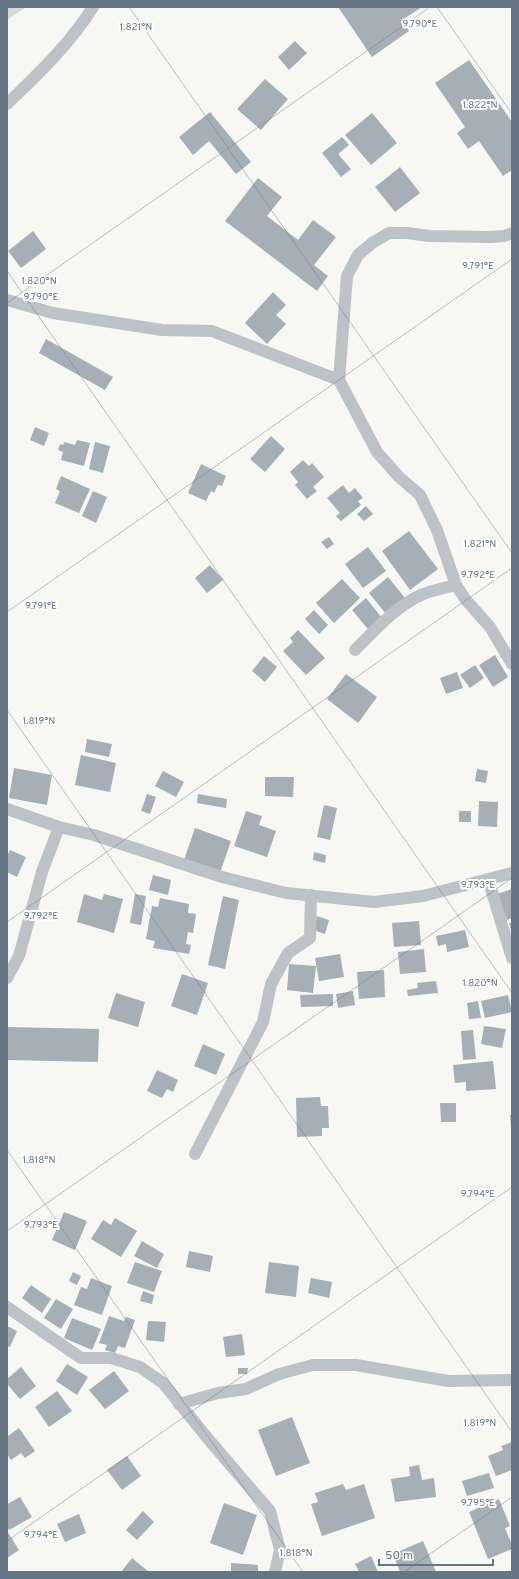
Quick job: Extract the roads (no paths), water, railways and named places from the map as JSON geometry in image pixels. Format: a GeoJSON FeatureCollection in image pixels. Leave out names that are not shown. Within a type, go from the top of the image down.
{"type":"FeatureCollection","features":[{"type":"Feature","properties":{"kind":"street"},"geometry":{"type":"LineString","coordinates":[[7,104],[55,57],[83,23],[93,7]]}},
{"type":"Feature","properties":{"kind":"street"},"geometry":{"type":"LineString","coordinates":[[512,233],[504,236],[491,237],[429,236],[407,233],[389,233],[372,243],[358,255],[347,276],[339,380],[377,452],[398,476],[420,495],[437,530],[456,585],[466,600],[490,627],[512,664]]}},
{"type":"Feature","properties":{"kind":"street"},"geometry":{"type":"LineString","coordinates":[[7,300],[53,313],[162,330],[212,331],[339,380]]}},
{"type":"Feature","properties":{"kind":"street"},"geometry":{"type":"LineString","coordinates":[[355,650],[389,617],[422,594],[456,585]]}},
{"type":"Feature","properties":{"kind":"street"},"geometry":{"type":"LineString","coordinates":[[7,808],[59,827],[94,835],[222,876],[286,893],[374,902],[423,896],[512,873]]}},
{"type":"Feature","properties":{"kind":"street"},"geometry":{"type":"LineString","coordinates":[[7,978],[19,956],[42,872],[59,827]]}},
{"type":"Feature","properties":{"kind":"street"},"geometry":{"type":"LineString","coordinates":[[488,878],[512,958]]}},
{"type":"Feature","properties":{"kind":"street"},"geometry":{"type":"LineString","coordinates":[[195,1154],[263,1022],[271,984],[288,953],[310,938],[311,895]]}},
{"type":"Feature","properties":{"kind":"street"},"geometry":{"type":"LineString","coordinates":[[7,1307],[81,1358],[111,1358],[140,1366],[163,1383],[270,1511],[280,1550],[275,1572]]}},
{"type":"Feature","properties":{"kind":"street"},"geometry":{"type":"LineString","coordinates":[[179,1404],[218,1393],[246,1389],[279,1374],[313,1365],[356,1364],[448,1380],[512,1380]]}}]}
